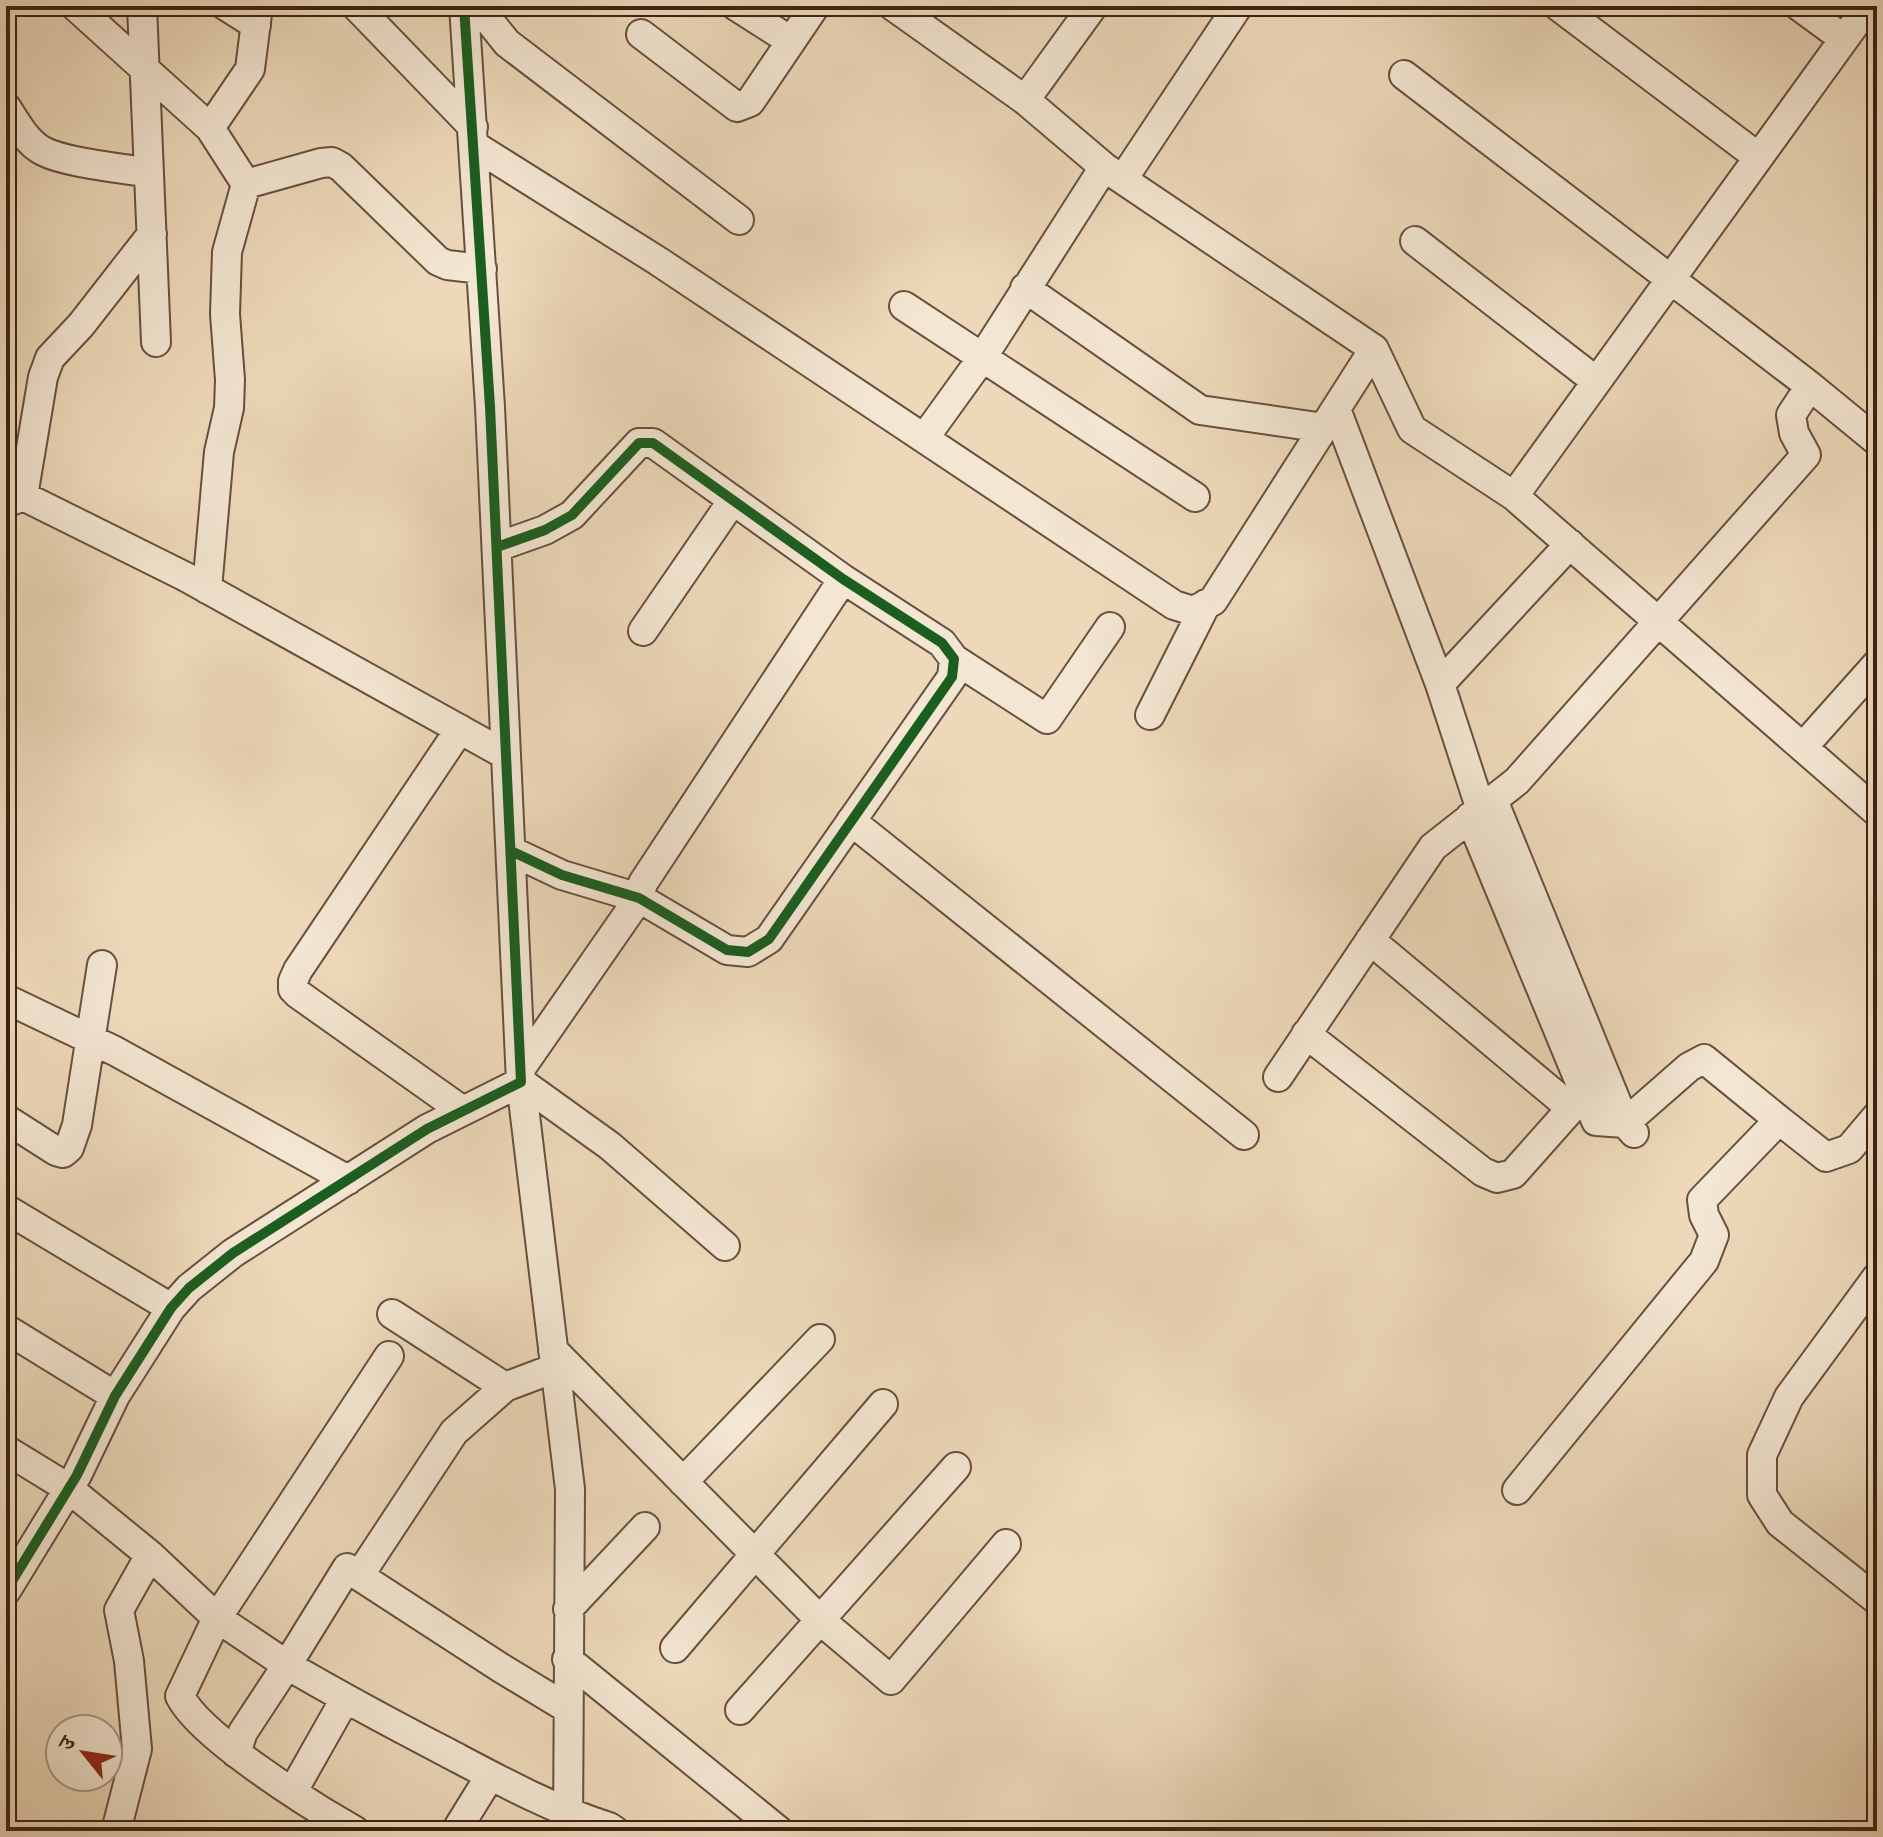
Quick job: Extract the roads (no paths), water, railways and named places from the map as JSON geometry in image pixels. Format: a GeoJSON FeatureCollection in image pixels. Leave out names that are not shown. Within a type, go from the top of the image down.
{"type":"FeatureCollection","features":[{"type":"Feature","properties":{"kind":"street"},"geometry":{"type":"LineString","coordinates":[[75,6],[210,128],[246,184],[227,252],[225,314],[229,408],[219,452],[207,589]]}},
{"type":"Feature","properties":{"kind":"street"},"geometry":{"type":"LineString","coordinates":[[142,6],[156,342]]}},
{"type":"Feature","properties":{"kind":"street"},"geometry":{"type":"LineString","coordinates":[[210,128],[250,69],[257,16],[226,6]]}},
{"type":"Feature","properties":{"kind":"street"},"geometry":{"type":"LineString","coordinates":[[356,6],[474,136],[1174,605],[1193,611],[1213,601],[1374,349]]}},
{"type":"Feature","properties":{"kind":"street"},"geometry":{"type":"LineString","coordinates":[[736,6],[791,41]]}},
{"type":"Feature","properties":{"kind":"street"},"geometry":{"type":"LineString","coordinates":[[641,34],[737,107],[750,102],[815,6]]}},
{"type":"Feature","properties":{"kind":"street"},"geometry":{"type":"LineString","coordinates":[[893,6],[1025,100],[1114,173],[1374,349],[1412,429],[1514,496],[1877,812]]}},
{"type":"Feature","properties":{"kind":"street"},"geometry":{"type":"LineString","coordinates":[[1025,100],[1093,6]]}},
{"type":"Feature","properties":{"kind":"street"},"geometry":{"type":"LineString","coordinates":[[925,437],[982,358],[1025,288],[1238,6]]}},
{"type":"Feature","properties":{"kind":"street"},"geometry":{"type":"LineString","coordinates":[[1558,6],[1758,157]]}},
{"type":"Feature","properties":{"kind":"street"},"geometry":{"type":"LineString","coordinates":[[1799,6],[1844,39]]}},
{"type":"Feature","properties":{"kind":"street"},"geometry":{"type":"LineString","coordinates":[[1514,496],[1868,6]]}},
{"type":"Feature","properties":{"kind":"street"},"geometry":{"type":"LineString","coordinates":[[482,15],[474,136],[497,547],[521,1075],[570,1489],[567,1822]]}},
{"type":"Feature","properties":{"kind":"street"},"geometry":{"type":"LineString","coordinates":[[482,15],[507,43],[739,220]]}},
{"type":"Feature","properties":{"kind":"street"},"geometry":{"type":"LineString","coordinates":[[1404,75],[1810,386],[1877,441]]}},
{"type":"Feature","properties":{"kind":"street"},"geometry":{"type":"LineString","coordinates":[[6,107],[25,136],[42,151],[149,173]]}},
{"type":"Feature","properties":{"kind":"street"},"geometry":{"type":"LineString","coordinates":[[246,184],[332,162],[341,167],[438,261],[482,269]]}},
{"type":"Feature","properties":{"kind":"street"},"geometry":{"type":"LineString","coordinates":[[152,234],[81,325],[50,358],[15,500],[207,589],[506,755]]}},
{"type":"Feature","properties":{"kind":"street"},"geometry":{"type":"LineString","coordinates":[[1415,241],[1596,381]]}},
{"type":"Feature","properties":{"kind":"street"},"geometry":{"type":"LineString","coordinates":[[1025,288],[1200,410],[1330,418]]}},
{"type":"Feature","properties":{"kind":"street"},"geometry":{"type":"LineString","coordinates":[[904,306],[1195,497]]}},
{"type":"Feature","properties":{"kind":"street"},"geometry":{"type":"LineString","coordinates":[[1278,1077],[1433,847],[1517,781],[1806,455],[1794,433],[1791,415],[1810,386]]}},
{"type":"Feature","properties":{"kind":"street"},"geometry":{"type":"LineString","coordinates":[[1330,418],[1440,684],[1578,1101]]}},
{"type":"Feature","properties":{"kind":"street"},"geometry":{"type":"LineString","coordinates":[[497,547],[545,530],[572,515],[639,443],[653,443],[843,579],[942,643],[954,659],[1047,719],[1110,627]]}},
{"type":"Feature","properties":{"kind":"street"},"geometry":{"type":"LineString","coordinates":[[643,631],[733,500]]}},
{"type":"Feature","properties":{"kind":"street"},"geometry":{"type":"LineString","coordinates":[[1440,684],[1570,544]]}},
{"type":"Feature","properties":{"kind":"street"},"geometry":{"type":"LineString","coordinates":[[6,1591],[77,1475],[115,1396],[171,1308],[189,1288],[233,1253],[427,1129],[521,1075],[639,898],[643,883],[843,579]]}},
{"type":"Feature","properties":{"kind":"street"},"geometry":{"type":"LineString","coordinates":[[1150,715],[1206,604]]}},
{"type":"Feature","properties":{"kind":"street"},"geometry":{"type":"LineString","coordinates":[[511,851],[562,875],[639,898],[727,950],[748,952],[769,939],[952,677],[954,659]]}},
{"type":"Feature","properties":{"kind":"street"},"geometry":{"type":"LineString","coordinates":[[1803,747],[1877,664]]}},
{"type":"Feature","properties":{"kind":"street"},"geometry":{"type":"LineString","coordinates":[[460,729],[293,981],[293,989],[463,1111]]}},
{"type":"Feature","properties":{"kind":"street"},"geometry":{"type":"LineString","coordinates":[[1481,809],[1631,1130]]}},
{"type":"Feature","properties":{"kind":"street"},"geometry":{"type":"LineString","coordinates":[[851,821],[1244,1135]]}},
{"type":"Feature","properties":{"kind":"street"},"geometry":{"type":"LineString","coordinates":[[1370,940],[1578,1101],[1596,1121],[1631,1130]]}},
{"type":"Feature","properties":{"kind":"street"},"geometry":{"type":"LineString","coordinates":[[6,1119],[56,1151],[63,1153],[69,1148],[77,1125],[102,965]]}},
{"type":"Feature","properties":{"kind":"street"},"geometry":{"type":"LineString","coordinates":[[6,999],[90,1040],[348,1180]]}},
{"type":"Feature","properties":{"kind":"street"},"geometry":{"type":"LineString","coordinates":[[1306,1034],[1483,1172],[1497,1178],[1513,1174],[1578,1101]]}},
{"type":"Feature","properties":{"kind":"street"},"geometry":{"type":"LineString","coordinates":[[1631,1130],[1689,1067],[1704,1059],[1826,1157],[1849,1149],[1877,1116]]}},
{"type":"Feature","properties":{"kind":"street"},"geometry":{"type":"LineString","coordinates":[[521,1075],[610,1146],[725,1246]]}},
{"type":"Feature","properties":{"kind":"street"},"geometry":{"type":"LineString","coordinates":[[1517,1490],[1704,1261],[1714,1235],[1704,1215],[1702,1200],[1779,1120]]}},
{"type":"Feature","properties":{"kind":"street"},"geometry":{"type":"LineString","coordinates":[[6,1209],[171,1308]]}},
{"type":"Feature","properties":{"kind":"street"},"geometry":{"type":"LineString","coordinates":[[1877,1277],[1789,1397],[1762,1455],[1762,1495],[1780,1523],[1877,1600]]}},
{"type":"Feature","properties":{"kind":"street"},"geometry":{"type":"LineString","coordinates":[[392,1314],[505,1387]]}},
{"type":"Feature","properties":{"kind":"street"},"geometry":{"type":"LineString","coordinates":[[6,1329],[115,1396]]}},
{"type":"Feature","properties":{"kind":"street"},"geometry":{"type":"LineString","coordinates":[[683,1482],[820,1339]]}},
{"type":"Feature","properties":{"kind":"street"},"geometry":{"type":"LineString","coordinates":[[342,1828],[236,1753],[185,1707],[180,1696],[217,1618],[389,1356]]}},
{"type":"Feature","properties":{"kind":"street"},"geometry":{"type":"LineString","coordinates":[[359,1576],[454,1432],[505,1387],[554,1359]]}},
{"type":"Feature","properties":{"kind":"street"},"geometry":{"type":"LineString","coordinates":[[554,1359],[683,1482],[820,1620],[891,1680],[1006,1544]]}},
{"type":"Feature","properties":{"kind":"street"},"geometry":{"type":"LineString","coordinates":[[675,1648],[883,1404]]}},
{"type":"Feature","properties":{"kind":"street"},"geometry":{"type":"LineString","coordinates":[[6,1450],[68,1488],[150,1555],[217,1618],[287,1665],[490,1776],[567,1822],[609,1827],[615,1831]]}},
{"type":"Feature","properties":{"kind":"street"},"geometry":{"type":"LineString","coordinates":[[740,1710],[956,1467]]}},
{"type":"Feature","properties":{"kind":"street"},"geometry":{"type":"LineString","coordinates":[[568,1609],[645,1527]]}},
{"type":"Feature","properties":{"kind":"street"},"geometry":{"type":"LineString","coordinates":[[116,1831],[137,1749],[129,1661],[119,1610],[150,1555]]}},
{"type":"Feature","properties":{"kind":"street"},"geometry":{"type":"LineString","coordinates":[[236,1753],[243,1732],[347,1568],[567,1708]]}},
{"type":"Feature","properties":{"kind":"street"},"geometry":{"type":"LineString","coordinates":[[567,1659],[779,1831]]}},
{"type":"Feature","properties":{"kind":"street"},"geometry":{"type":"LineString","coordinates":[[293,1791],[345,1699]]}},
{"type":"Feature","properties":{"kind":"street"},"geometry":{"type":"LineString","coordinates":[[456,1831],[490,1776]]}}]}
